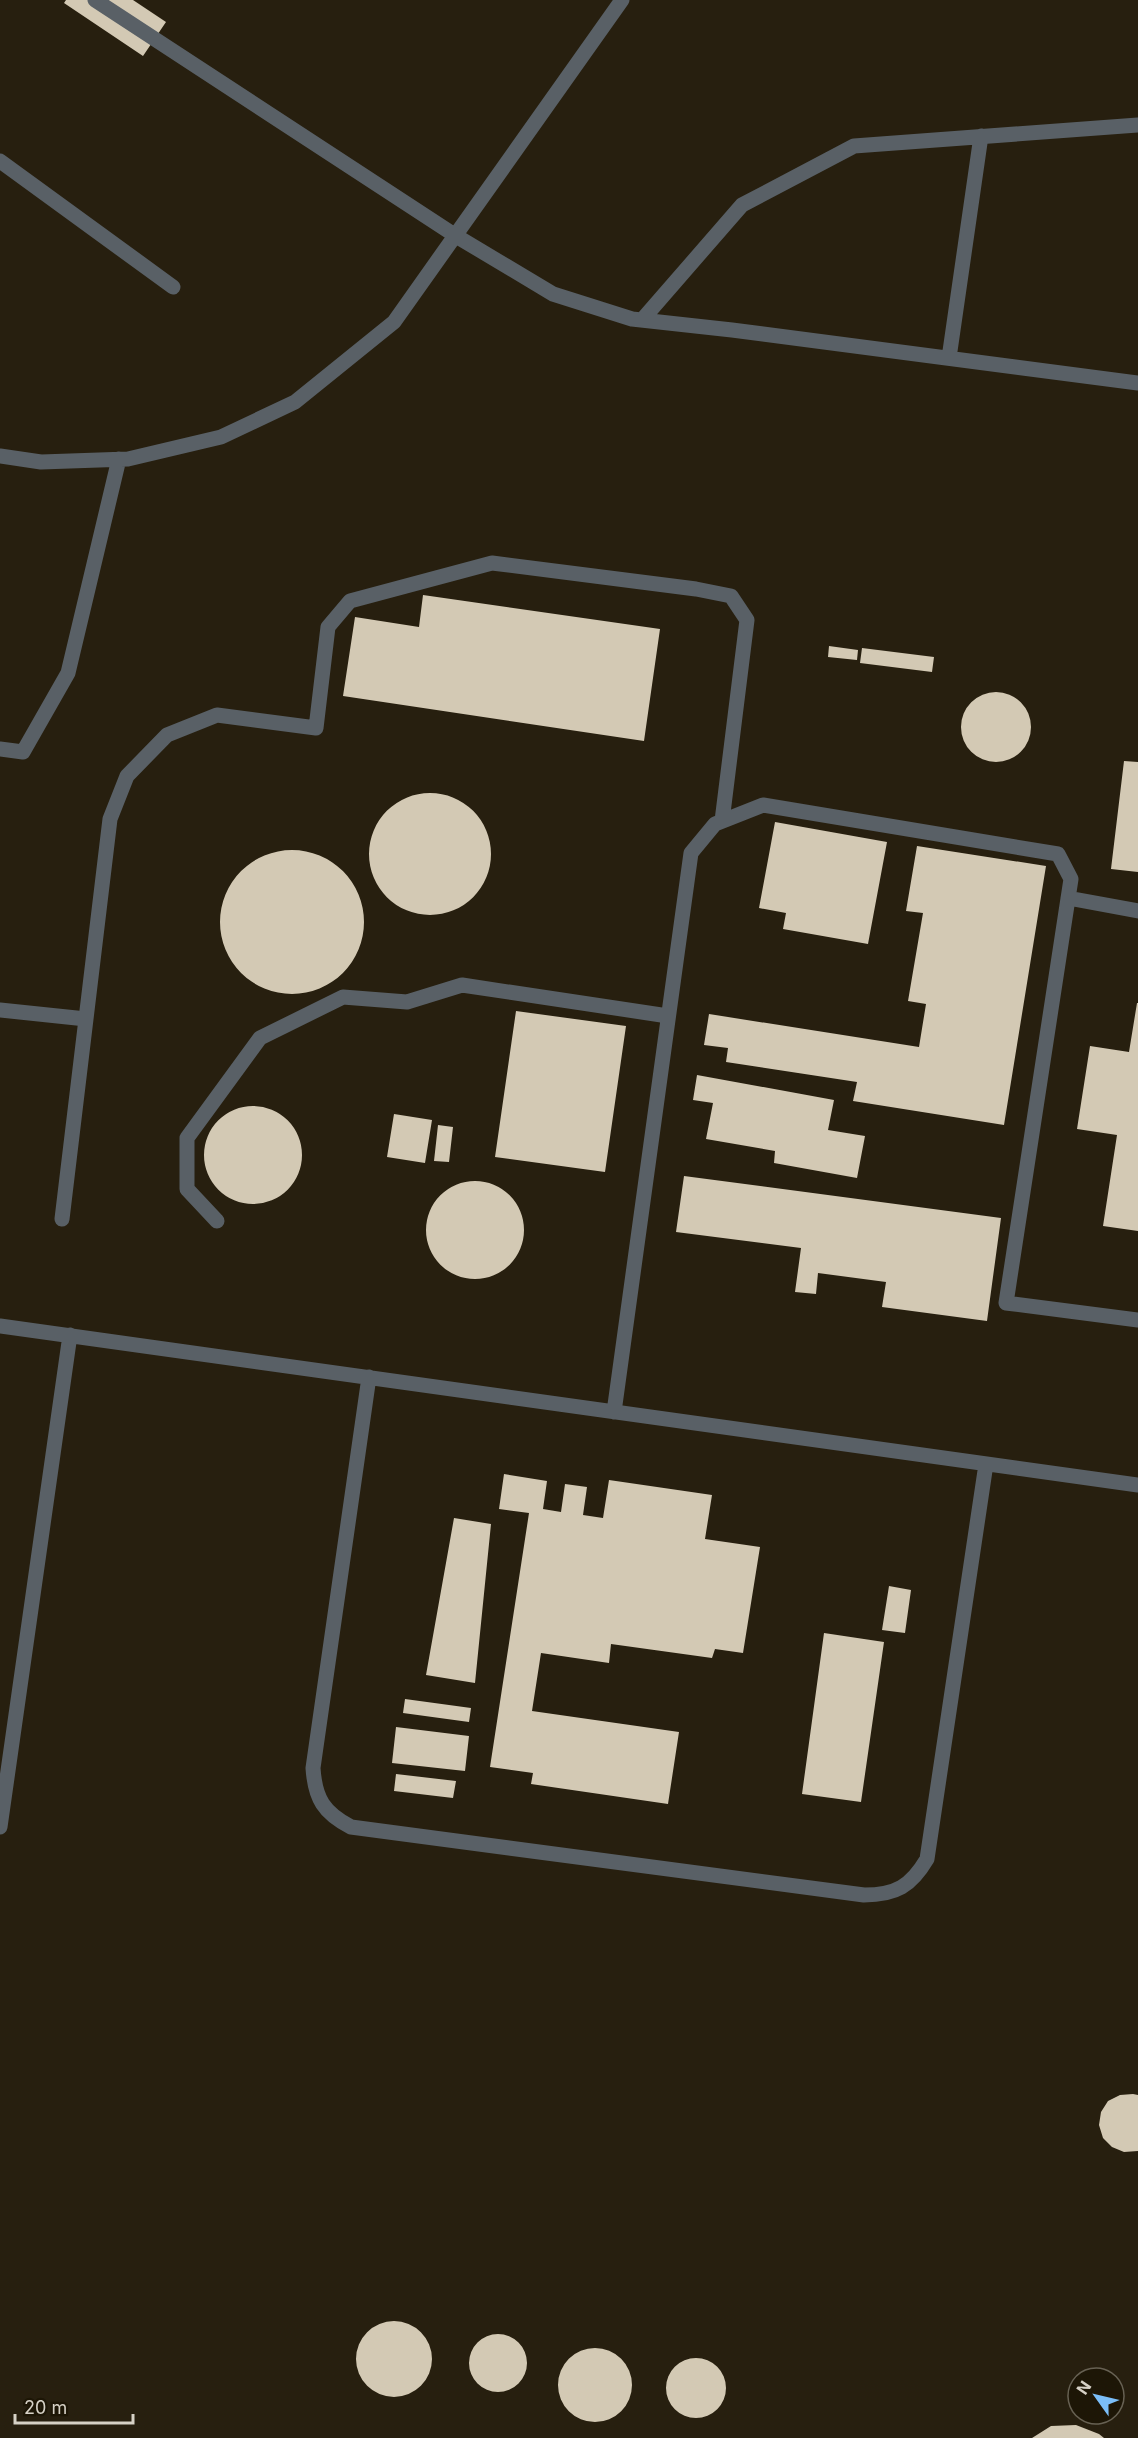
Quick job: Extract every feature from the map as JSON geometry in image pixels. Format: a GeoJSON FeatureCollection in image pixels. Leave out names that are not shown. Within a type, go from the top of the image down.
{"type":"FeatureCollection","features":[{"type":"Feature","properties":{"kind":"lane"},"geometry":{"type":"LineString","coordinates":[[94,0],[456,236],[553,294],[633,319],[1138,383]]}},
{"type":"Feature","properties":{"kind":"lane"},"geometry":{"type":"LineString","coordinates":[[0,456],[41,462],[119,459],[221,437],[295,402],[394,322],[622,0]]}},
{"type":"Feature","properties":{"kind":"lane"},"geometry":{"type":"LineString","coordinates":[[642,320],[742,205],[854,146],[1138,125]]}},
{"type":"Feature","properties":{"kind":"lane"},"geometry":{"type":"LineString","coordinates":[[949,358],[981,136]]}},
{"type":"Feature","properties":{"kind":"lane"},"geometry":{"type":"LineString","coordinates":[[0,161],[173,287]]}},
{"type":"Feature","properties":{"kind":"lane"},"geometry":{"type":"LineString","coordinates":[[0,749],[23,752],[68,673],[119,459]]}},
{"type":"Feature","properties":{"kind":"lane"},"geometry":{"type":"LineString","coordinates":[[62,1219],[110,819],[127,776],[167,735],[217,715],[316,728],[328,627],[350,601],[492,563],[696,589],[731,596],[747,620],[722,821]]}},
{"type":"Feature","properties":{"kind":"lane"},"geometry":{"type":"LineString","coordinates":[[614,1412],[691,853],[715,824],[763,806],[1058,854],[1071,879],[1006,1303],[1138,1320]]}},
{"type":"Feature","properties":{"kind":"lane"},"geometry":{"type":"LineString","coordinates":[[1068,898],[1138,911]]}},
{"type":"Feature","properties":{"kind":"lane"},"geometry":{"type":"LineString","coordinates":[[217,1221],[186,1189],[187,1138],[260,1038],[343,997],[407,1002],[462,985],[668,1016]]}},
{"type":"Feature","properties":{"kind":"lane"},"geometry":{"type":"LineString","coordinates":[[0,1010],[86,1019]]}},
{"type":"Feature","properties":{"kind":"lane"},"geometry":{"type":"LineString","coordinates":[[0,1326],[1138,1485]]}},
{"type":"Feature","properties":{"kind":"lane"},"geometry":{"type":"LineString","coordinates":[[0,1827],[70,1335]]}},
{"type":"Feature","properties":{"kind":"lane"},"geometry":{"type":"LineString","coordinates":[[369,1377],[313,1768],[314,1787],[322,1804],[334,1818],[351,1827],[864,1895],[884,1895],[903,1887],[916,1877],[927,1859],[986,1464]]}},
{"type":"Feature","properties":{"kind":"building"},"geometry":{"type":"Polygon","coordinates":[[[66,0],[133,0],[166,22],[143,56],[64,3],[66,0]]]}},
{"type":"Feature","properties":{"kind":"building"},"geometry":{"type":"Polygon","coordinates":[[[423,595],[660,629],[644,741],[343,696],[355,617],[419,627],[423,595]]]}},
{"type":"Feature","properties":{"kind":"building"},"geometry":{"type":"Polygon","coordinates":[[[829,646],[858,650],[857,660],[828,657],[829,646]]]}},
{"type":"Feature","properties":{"kind":"building"},"geometry":{"type":"Polygon","coordinates":[[[862,648],[934,657],[932,672],[860,663],[862,648]]]}},
{"type":"Feature","properties":{"kind":"building"},"geometry":{"type":"Polygon","coordinates":[[[996,692],[1009,695],[1021,702],[1028,714],[1031,727],[1028,740],[1021,752],[1009,759],[996,762],[983,759],[971,752],[964,740],[961,727],[964,714],[971,702],[983,695],[996,692]]]}},
{"type":"Feature","properties":{"kind":"building"},"geometry":{"type":"Polygon","coordinates":[[[1124,761],[1138,762],[1138,872],[1111,869],[1124,761]]]}},
{"type":"Feature","properties":{"kind":"building"},"geometry":{"type":"Polygon","coordinates":[[[430,793],[453,798],[473,811],[486,831],[491,854],[486,877],[473,897],[453,910],[430,915],[407,910],[387,897],[374,877],[369,854],[374,831],[387,811],[407,798],[430,793]]]}},
{"type":"Feature","properties":{"kind":"building"},"geometry":{"type":"Polygon","coordinates":[[[775,822],[887,842],[868,944],[783,929],[786,913],[759,908],[775,822]]]}},
{"type":"Feature","properties":{"kind":"building"},"geometry":{"type":"Polygon","coordinates":[[[917,846],[1046,866],[1004,1125],[853,1101],[857,1082],[726,1062],[728,1048],[704,1045],[709,1014],[919,1047],[926,1004],[908,1001],[923,913],[906,911],[917,846]]]}},
{"type":"Feature","properties":{"kind":"building"},"geometry":{"type":"Polygon","coordinates":[[[292,850],[319,856],[332,862],[343,871],[352,882],[358,895],[364,922],[358,949],[352,962],[343,973],[332,982],[319,988],[292,994],[265,988],[252,982],[241,973],[232,962],[226,949],[220,922],[226,895],[232,882],[241,871],[252,862],[265,856],[292,850]]]}},
{"type":"Feature","properties":{"kind":"building"},"geometry":{"type":"Polygon","coordinates":[[[1137,1003],[1138,1231],[1103,1226],[1117,1135],[1077,1129],[1090,1046],[1129,1052],[1137,1003]]]}},
{"type":"Feature","properties":{"kind":"building"},"geometry":{"type":"Polygon","coordinates":[[[516,1011],[626,1026],[605,1172],[495,1157],[516,1011]]]}},
{"type":"Feature","properties":{"kind":"building"},"geometry":{"type":"Polygon","coordinates":[[[697,1075],[834,1100],[828,1130],[865,1136],[857,1178],[774,1163],[775,1151],[706,1139],[713,1103],[693,1100],[697,1075]]]}},
{"type":"Feature","properties":{"kind":"building"},"geometry":{"type":"Polygon","coordinates":[[[253,1106],[272,1109],[288,1120],[299,1136],[302,1155],[299,1174],[288,1190],[272,1201],[253,1204],[234,1201],[218,1190],[207,1174],[204,1155],[207,1136],[218,1120],[234,1109],[253,1106]]]}},
{"type":"Feature","properties":{"kind":"building"},"geometry":{"type":"Polygon","coordinates":[[[394,1114],[432,1120],[425,1163],[387,1157],[394,1114]]]}},
{"type":"Feature","properties":{"kind":"building"},"geometry":{"type":"Polygon","coordinates":[[[438,1125],[453,1127],[449,1162],[434,1161],[438,1125]]]}},
{"type":"Feature","properties":{"kind":"building"},"geometry":{"type":"Polygon","coordinates":[[[684,1176],[1001,1218],[987,1321],[882,1307],[886,1282],[818,1273],[816,1294],[795,1292],[801,1248],[676,1232],[684,1176]]]}},
{"type":"Feature","properties":{"kind":"building"},"geometry":{"type":"Polygon","coordinates":[[[475,1181],[494,1184],[510,1195],[521,1211],[524,1230],[521,1249],[510,1265],[494,1276],[475,1279],[456,1276],[440,1265],[429,1249],[426,1230],[429,1211],[440,1195],[456,1184],[475,1181]]]}},
{"type":"Feature","properties":{"kind":"building"},"geometry":{"type":"Polygon","coordinates":[[[504,1474],[547,1481],[543,1509],[561,1512],[565,1484],[587,1487],[583,1515],[603,1518],[609,1480],[712,1495],[705,1539],[760,1547],[743,1653],[715,1649],[712,1658],[611,1644],[609,1663],[541,1653],[532,1711],[679,1732],[668,1804],[531,1784],[533,1773],[490,1767],[529,1513],[499,1509],[504,1474]]]}},
{"type":"Feature","properties":{"kind":"building"},"geometry":{"type":"Polygon","coordinates":[[[454,1518],[491,1524],[475,1683],[426,1675],[454,1518]]]}},
{"type":"Feature","properties":{"kind":"building"},"geometry":{"type":"Polygon","coordinates":[[[889,1586],[911,1590],[905,1633],[882,1630],[889,1586]]]}},
{"type":"Feature","properties":{"kind":"building"},"geometry":{"type":"Polygon","coordinates":[[[824,1633],[884,1642],[861,1802],[802,1794],[824,1633]]]}},
{"type":"Feature","properties":{"kind":"building"},"geometry":{"type":"Polygon","coordinates":[[[405,1699],[471,1708],[469,1722],[403,1713],[405,1699]]]}},
{"type":"Feature","properties":{"kind":"building"},"geometry":{"type":"Polygon","coordinates":[[[396,1727],[469,1736],[465,1771],[392,1763],[396,1727]]]}},
{"type":"Feature","properties":{"kind":"building"},"geometry":{"type":"Polygon","coordinates":[[[396,1774],[456,1781],[453,1798],[394,1791],[396,1774]]]}},
{"type":"Feature","properties":{"kind":"building"},"geometry":{"type":"Polygon","coordinates":[[[1120,2095],[1138,2095],[1138,2151],[1124,2152],[1112,2147],[1103,2138],[1099,2125],[1101,2112],[1108,2101],[1120,2095]]]}},
{"type":"Feature","properties":{"kind":"building"},"geometry":{"type":"Polygon","coordinates":[[[394,2321],[409,2324],[421,2332],[429,2344],[432,2359],[429,2374],[421,2386],[409,2394],[394,2397],[379,2394],[367,2386],[359,2374],[356,2359],[359,2344],[367,2332],[379,2324],[394,2321]]]}},
{"type":"Feature","properties":{"kind":"building"},"geometry":{"type":"Polygon","coordinates":[[[492,2334],[504,2334],[519,2342],[527,2357],[527,2369],[519,2384],[504,2392],[492,2392],[477,2384],[469,2369],[469,2357],[477,2342],[492,2334]]]}},
{"type":"Feature","properties":{"kind":"building"},"geometry":{"type":"Polygon","coordinates":[[[588,2348],[602,2348],[616,2354],[626,2364],[632,2378],[632,2392],[626,2406],[616,2416],[602,2422],[588,2422],[574,2416],[564,2406],[558,2392],[558,2378],[564,2364],[574,2354],[588,2348]]]}},
{"type":"Feature","properties":{"kind":"building"},"geometry":{"type":"Polygon","coordinates":[[[696,2358],[717,2367],[726,2388],[717,2409],[696,2418],[675,2409],[666,2388],[675,2367],[696,2358]]]}},
{"type":"Feature","properties":{"kind":"building"},"geometry":{"type":"Polygon","coordinates":[[[1051,2426],[1079,2426],[1104,2438],[1032,2438],[1051,2426]]]}}]}
